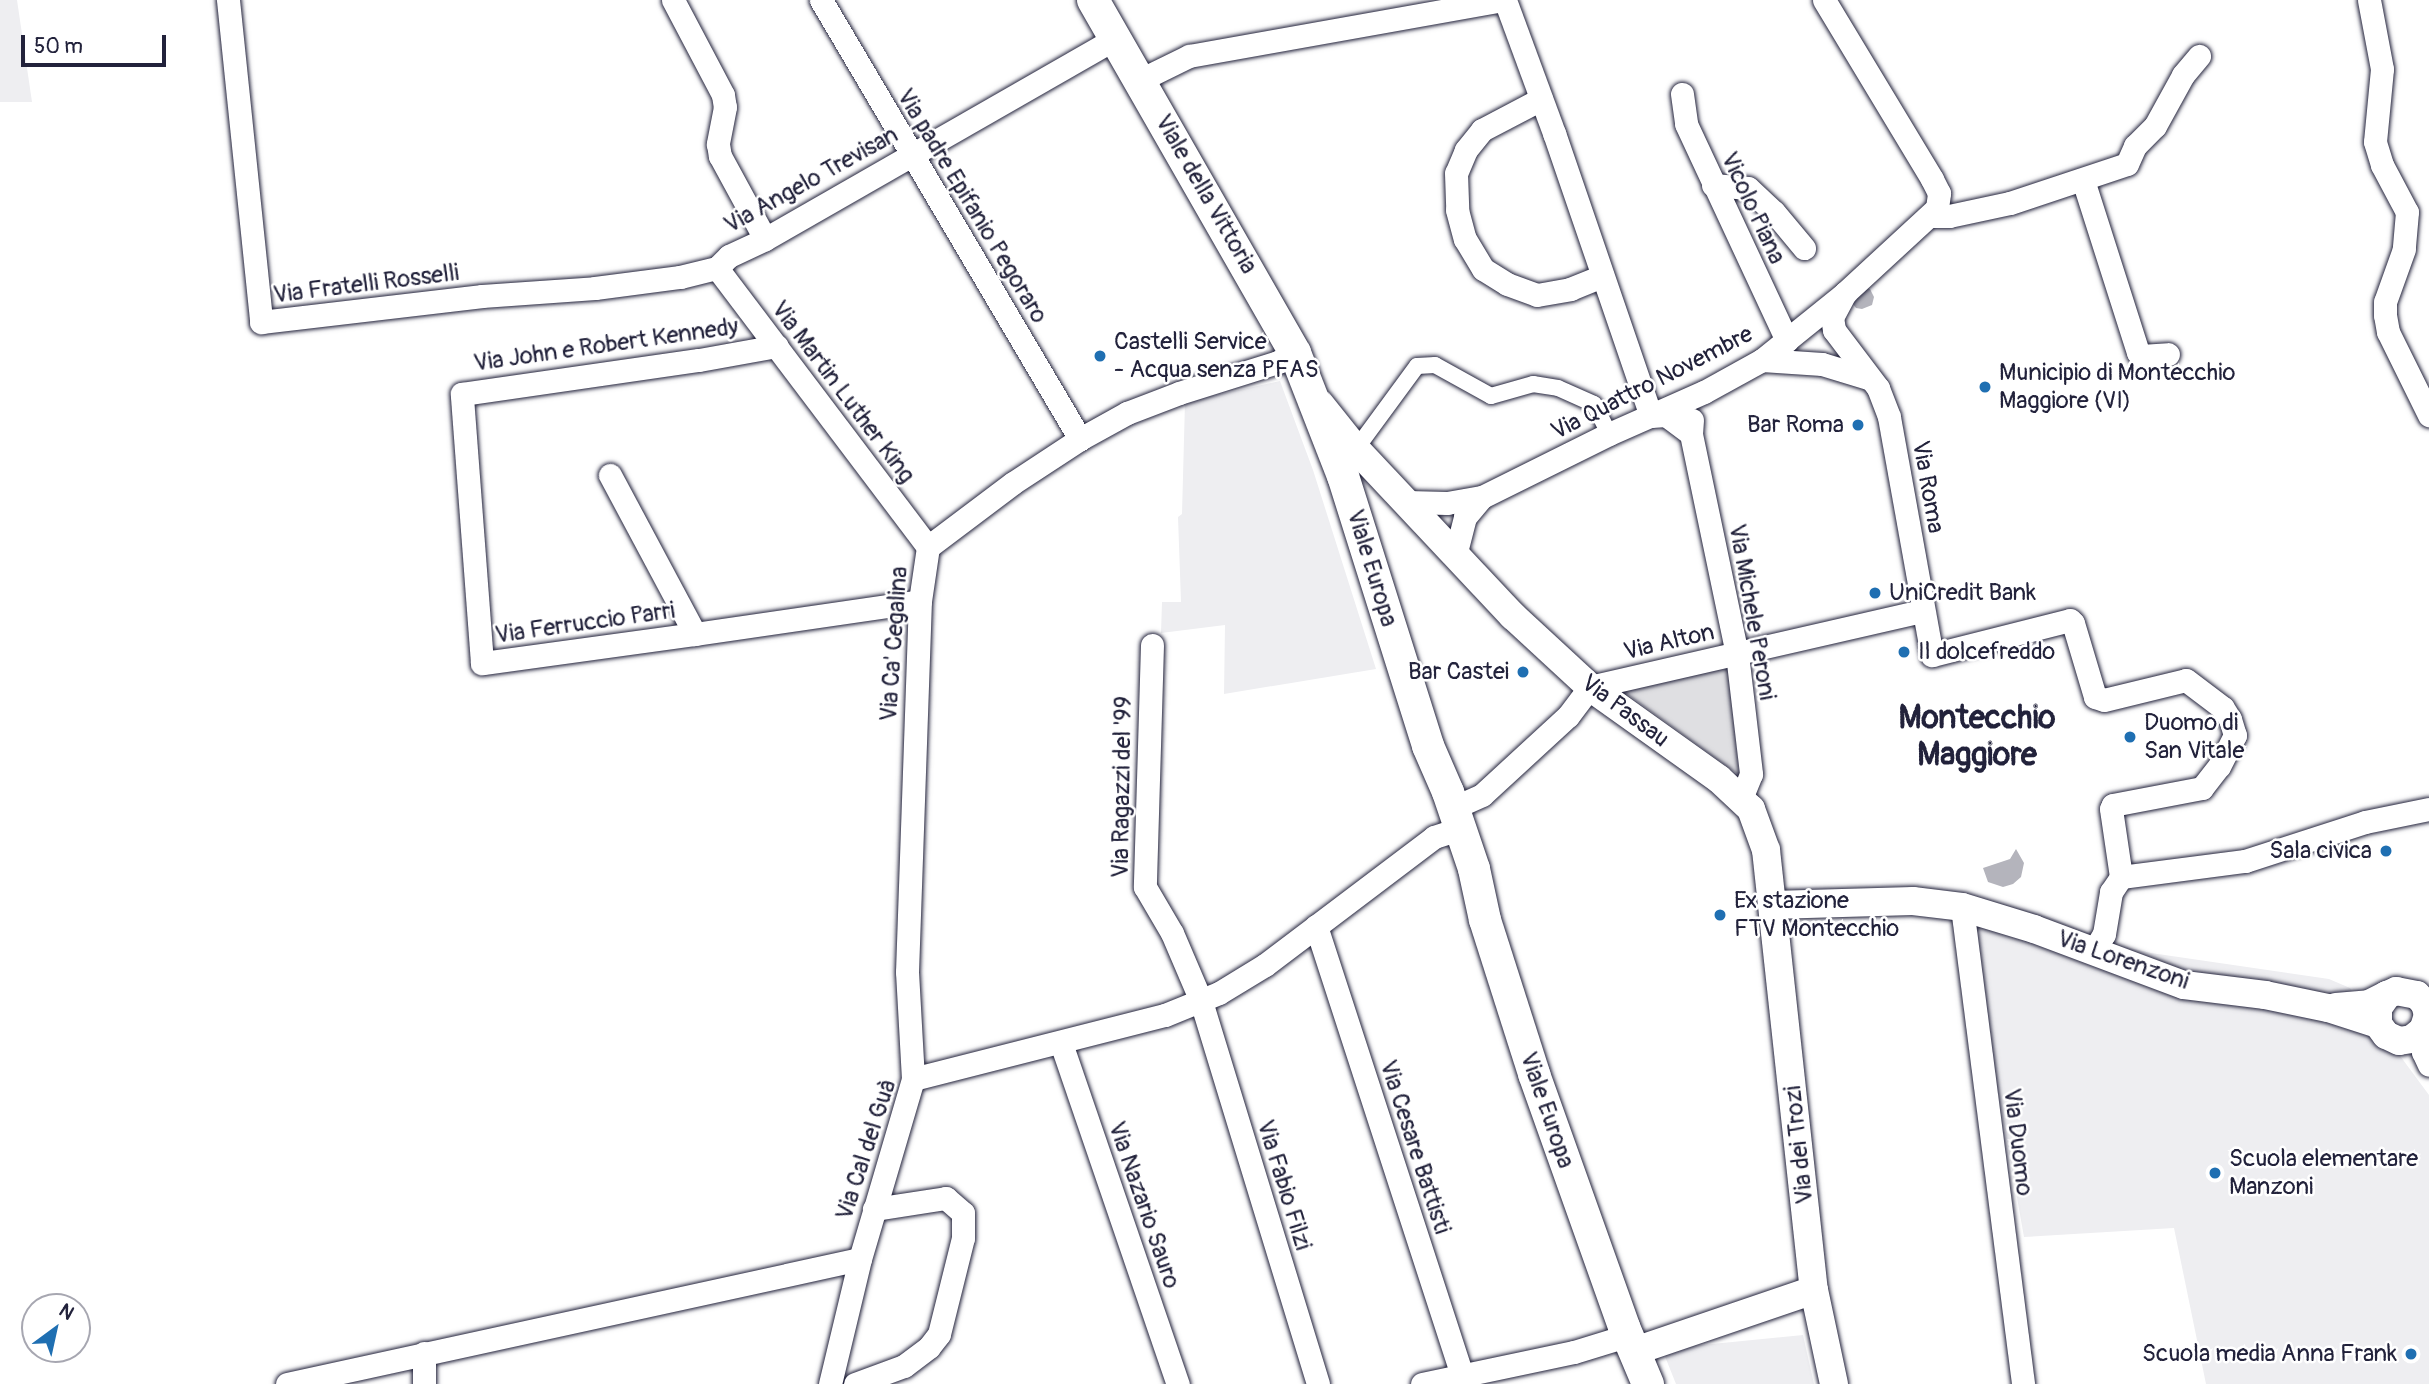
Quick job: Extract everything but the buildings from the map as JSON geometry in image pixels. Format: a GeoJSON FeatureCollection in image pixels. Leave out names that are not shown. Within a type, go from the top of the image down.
{"type":"FeatureCollection","features":[{"type":"Feature","properties":{"kind":"main road","name":"Viale della Vittoria"},"geometry":{"type":"LineString","coordinates":[[1093,0],[1295,353],[1310,392]]}},
{"type":"Feature","properties":{"kind":"main road","name":"Viale Europa"},"geometry":{"type":"LineString","coordinates":[[1310,392],[1343,476],[1450,820],[1474,869],[1485,920],[1534,1074],[1629,1344],[1646,1384]]}},
{"type":"Feature","properties":{"kind":"street","name":"Via Fratelli Rosselli"},"geometry":{"type":"LineString","coordinates":[[229,0],[261,322],[504,294],[595,288],[680,277],[717,268]]}},
{"type":"Feature","properties":{"kind":"street"},"geometry":{"type":"LineString","coordinates":[[673,0],[723,95],[725,107],[718,144],[720,156],[765,239]]}},
{"type":"Feature","properties":{"kind":"street","name":"Via padre Epifanio Pegoraro"},"geometry":{"type":"LineString","coordinates":[[821,0],[1080,439]]}},
{"type":"Feature","properties":{"kind":"street"},"geometry":{"type":"LineString","coordinates":[[1140,80],[1189,56],[1464,3],[1504,0],[1651,416],[1666,415],[1691,434]]}},
{"type":"Feature","properties":{"kind":"street"},"geometry":{"type":"LineString","coordinates":[[1824,0],[1932,179],[1940,200],[1930,216]]}},
{"type":"Feature","properties":{"kind":"street"},"geometry":{"type":"LineString","coordinates":[[2370,0],[2382,69],[2375,142],[2382,165],[2407,212],[2404,249],[2385,302],[2385,316],[2388,332],[2429,415]]}},
{"type":"Feature","properties":{"kind":"street","name":"Via Angelo Trevisan"},"geometry":{"type":"LineString","coordinates":[[717,268],[729,256],[765,239],[1116,38]]}},
{"type":"Feature","properties":{"kind":"street"},"geometry":{"type":"LineString","coordinates":[[1930,216],[1982,210],[2127,164],[2135,146],[2155,126],[2183,75],[2199,56]]}},
{"type":"Feature","properties":{"kind":"street","name":"Vicolo Piana"},"geometry":{"type":"LineString","coordinates":[[1682,94],[1686,124],[1787,341]]}},
{"type":"Feature","properties":{"kind":"street"},"geometry":{"type":"LineString","coordinates":[[1541,99],[1482,130],[1466,150],[1456,173],[1457,210],[1465,239],[1483,269],[1507,284],[1537,295],[1570,289],[1603,276]]}},
{"type":"Feature","properties":{"kind":"street"},"geometry":{"type":"LineString","coordinates":[[2083,180],[2138,352],[2141,356],[2168,354]]}},
{"type":"Feature","properties":{"kind":"street"},"geometry":{"type":"LineString","coordinates":[[1713,185],[1748,188],[1774,212],[1804,248]]}},
{"type":"Feature","properties":{"kind":"street","name":"Via Quattro Novembre"},"geometry":{"type":"LineString","coordinates":[[1407,502],[1447,503],[1482,497],[1608,434],[1704,392],[1762,360],[1787,341],[1930,216]]}},
{"type":"Feature","properties":{"kind":"street","name":"Via Martin Luther King"},"geometry":{"type":"LineString","coordinates":[[717,268],[928,547]]}},
{"type":"Feature","properties":{"kind":"street","name":"Via Roma"},"geometry":{"type":"LineString","coordinates":[[1845,293],[1832,317],[1834,330],[1878,388],[1889,417],[1932,655],[2070,620],[2095,697],[2105,700],[2186,680],[2223,708],[2235,735],[2219,766],[2202,788],[2113,805],[2111,809],[2121,877]]}},
{"type":"Feature","properties":{"kind":"street","name":"Via John e Robert Kennedy"},"geometry":{"type":"LineString","coordinates":[[481,663],[462,394],[777,346]]}},
{"type":"Feature","properties":{"kind":"street","name":"Via Ca' Cegalina"},"geometry":{"type":"LineString","coordinates":[[913,1079],[907,972],[920,601],[928,547],[1013,483],[1080,439],[1140,408],[1278,362],[1295,353]]}},
{"type":"Feature","properties":{"kind":"street"},"geometry":{"type":"LineString","coordinates":[[1762,360],[1822,364],[1868,378]]}},
{"type":"Feature","properties":{"kind":"street"},"geometry":{"type":"LineString","coordinates":[[1356,449],[1417,366],[1435,365],[1491,396],[1533,384],[1558,388],[1594,404],[1608,434]]}},
{"type":"Feature","properties":{"kind":"street","name":"Via Passau"},"geometry":{"type":"LineString","coordinates":[[1310,392],[1356,449],[1513,616],[1590,687],[1718,779],[1751,808],[1766,850],[1772,905]]}},
{"type":"Feature","properties":{"kind":"street","name":"Via Michele Peroni"},"geometry":{"type":"LineString","coordinates":[[1704,392],[1694,403],[1691,434],[1737,654],[1751,774],[1741,799]]}},
{"type":"Feature","properties":{"kind":"street","name":"Via Ferruccio Parri"},"geometry":{"type":"LineString","coordinates":[[610,475],[695,634]]}},
{"type":"Feature","properties":{"kind":"street","name":"Via Quattro Novembre"},"geometry":{"type":"LineString","coordinates":[[1455,556],[1465,517],[1482,497]]}},
{"type":"Feature","properties":{"kind":"street","name":"Via Ferruccio Parri"},"geometry":{"type":"LineString","coordinates":[[481,663],[920,601]]}},
{"type":"Feature","properties":{"kind":"street","name":"Via Alton"},"geometry":{"type":"LineString","coordinates":[[1590,687],[1922,611]]}},
{"type":"Feature","properties":{"kind":"street","name":"Via Ragazzi del '99"},"geometry":{"type":"LineString","coordinates":[[1152,645],[1145,887],[1172,933],[1200,1001]]}},
{"type":"Feature","properties":{"kind":"street","name":"Via Cal del Guà"},"geometry":{"type":"LineString","coordinates":[[287,1384],[860,1259],[913,1079],[1166,1015],[1200,1001],[1265,965],[1434,837],[1568,716],[1590,687]]}},
{"type":"Feature","properties":{"kind":"street"},"geometry":{"type":"LineString","coordinates":[[2093,952],[2104,934],[2111,892],[2121,877],[2245,861],[2365,822],[2429,809]]}},
{"type":"Feature","properties":{"kind":"street"},"geometry":{"type":"LineString","coordinates":[[1772,905],[1913,901],[1962,907]]}},
{"type":"Feature","properties":{"kind":"street","name":"Via dei Trozi"},"geometry":{"type":"LineString","coordinates":[[1772,905],[1814,1290],[1834,1384]]}},
{"type":"Feature","properties":{"kind":"street","name":"Via Lorenzoni"},"geometry":{"type":"LineString","coordinates":[[1962,907],[2034,929],[2184,985],[2264,995],[2328,1008],[2378,1024]]}},
{"type":"Feature","properties":{"kind":"street","name":"Via Duomo"},"geometry":{"type":"LineString","coordinates":[[1962,907],[2022,1384]]}},
{"type":"Feature","properties":{"kind":"street","name":"Via Cesare Battisti"},"geometry":{"type":"LineString","coordinates":[[1316,926],[1464,1379]]}},
{"type":"Feature","properties":{"kind":"street"},"geometry":{"type":"LineString","coordinates":[[2427,1020],[2412,1039],[2399,1041],[2386,1035],[2378,1024],[2378,1008],[2388,995],[2406,991],[2417,995],[2425,1004],[2427,1020],[2423,1052],[2429,1065]]}},
{"type":"Feature","properties":{"kind":"street","name":"Via Lorenzoni"},"geometry":{"type":"LineString","coordinates":[[2328,1008],[2369,1004],[2388,995]]}},
{"type":"Feature","properties":{"kind":"street","name":"Via Fabio Filzi"},"geometry":{"type":"LineString","coordinates":[[1200,1001],[1318,1384]]}},
{"type":"Feature","properties":{"kind":"street","name":"Via Nazario Sauro"},"geometry":{"type":"LineString","coordinates":[[1060,1043],[1178,1384]]}},
{"type":"Feature","properties":{"kind":"street"},"geometry":{"type":"LineString","coordinates":[[855,1384],[904,1366],[929,1347],[939,1334],[963,1238],[962,1213],[946,1198],[874,1209]]}},
{"type":"Feature","properties":{"kind":"street"},"geometry":{"type":"LineString","coordinates":[[830,1384],[860,1259]]}},
{"type":"Feature","properties":{"kind":"street"},"geometry":{"type":"LineString","coordinates":[[1422,1384],[1464,1379],[1574,1352],[1629,1344],[1814,1290]]}},
{"type":"Feature","properties":{"kind":"street"},"geometry":{"type":"LineString","coordinates":[[424,1353],[424,1384]]}},
{"type":"Feature","properties":{"kind":"shaded area"},"geometry":{"type":"Polygon","coordinates":[[[0,0],[17,0],[32,102],[0,102],[0,0]]]}},
{"type":"Feature","properties":{"kind":"shaded area"},"geometry":{"type":"Polygon","coordinates":[[[1862,286],[1870,289],[1874,297],[1872,305],[1862,309],[1856,308],[1850,300],[1862,286]]]}},
{"type":"Feature","properties":{"kind":"shaded area"},"geometry":{"type":"Polygon","coordinates":[[[1280,381],[1313,470],[1376,669],[1224,694],[1225,625],[1161,633],[1162,602],[1181,602],[1178,517],[1182,514],[1185,402],[1280,381]]]}},
{"type":"Feature","properties":{"kind":"shaded area"},"geometry":{"type":"Polygon","coordinates":[[[1728,665],[1739,775],[1623,691],[1728,665]]]}},
{"type":"Feature","properties":{"kind":"shaded area"},"geometry":{"type":"Polygon","coordinates":[[[2016,849],[2024,863],[2021,877],[2013,884],[2003,887],[1988,882],[1983,868],[2010,859],[2016,849]]]}},
{"type":"Feature","properties":{"kind":"shaded area"},"geometry":{"type":"Polygon","coordinates":[[[1968,894],[2049,917],[2121,946],[2151,953],[2329,979],[2350,988],[2429,1095],[2429,1384],[2206,1384],[2174,1228],[2024,1237],[1991,1051],[1968,894]]]}},
{"type":"Feature","properties":{"kind":"shaded area"},"geometry":{"type":"Polygon","coordinates":[[[1803,1335],[1814,1384],[1676,1384],[1662,1349],[1803,1335]]]}},
{"type":"Feature","properties":{"kind":"place","name":"Castelli Service - Acqua senza PFAS"},"geometry":{"type":"Point","coordinates":[1100,356]}},
{"type":"Feature","properties":{"kind":"place","name":"Municipio di Montecchio Maggiore (VI)"},"geometry":{"type":"Point","coordinates":[1985,387]}},
{"type":"Feature","properties":{"kind":"place","name":"Bar Roma"},"geometry":{"type":"Point","coordinates":[1858,425]}},
{"type":"Feature","properties":{"kind":"place","name":"UniCredit Bank"},"geometry":{"type":"Point","coordinates":[1875,593]}},
{"type":"Feature","properties":{"kind":"place","name":"Il dolcefreddo"},"geometry":{"type":"Point","coordinates":[1904,652]}},
{"type":"Feature","properties":{"kind":"place","name":"Bar Castei"},"geometry":{"type":"Point","coordinates":[1523,672]}},
{"type":"Feature","properties":{"kind":"place","name":"Duomo di San Vitale"},"geometry":{"type":"Point","coordinates":[2130,737]}},
{"type":"Feature","properties":{"kind":"place","name":"Sala civica"},"geometry":{"type":"Point","coordinates":[2386,851]}},
{"type":"Feature","properties":{"kind":"place","name":"Ex stazione FTV Montecchio"},"geometry":{"type":"Point","coordinates":[1720,915]}},
{"type":"Feature","properties":{"kind":"place","name":"Scuola elementare Manzoni"},"geometry":{"type":"Point","coordinates":[2215,1173]}},
{"type":"Feature","properties":{"kind":"place","name":"Scuola media Anna Frank"},"geometry":{"type":"Point","coordinates":[2411,1354]}},
{"type":"Feature","properties":{"kind":"district","name":"Montecchio Maggiore"},"geometry":{"type":"Point","coordinates":[1977,738]}}]}
